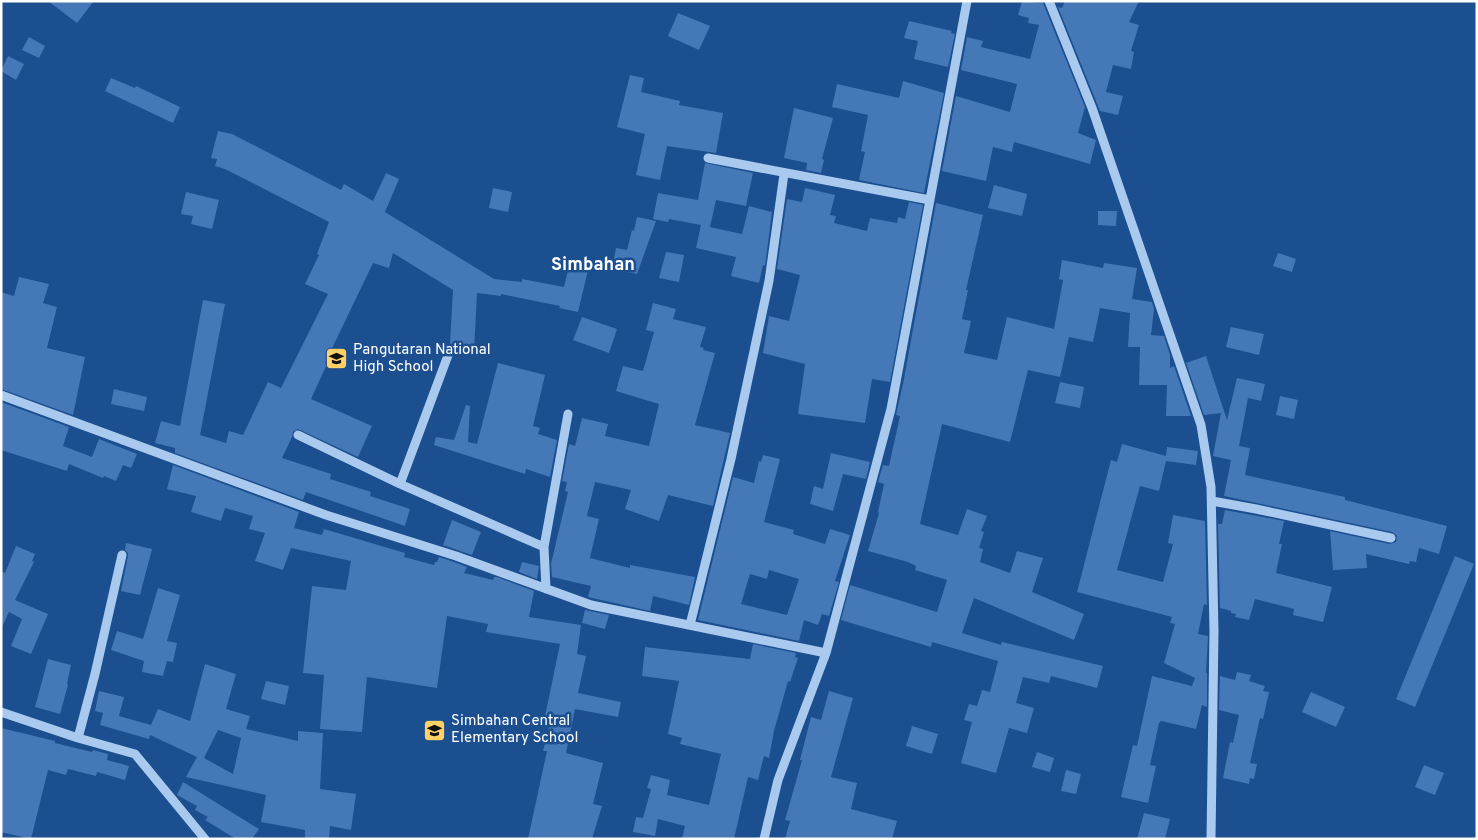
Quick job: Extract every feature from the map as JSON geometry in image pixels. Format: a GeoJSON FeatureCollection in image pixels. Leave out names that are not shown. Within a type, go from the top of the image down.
{"type":"FeatureCollection","features":[{"type":"Feature","properties":{"kind":"street"},"geometry":{"type":"LineString","coordinates":[[764,839],[778,780],[826,653],[891,409],[967,1]]}},
{"type":"Feature","properties":{"kind":"street"},"geometry":{"type":"LineString","coordinates":[[1049,1],[1092,108],[1201,425],[1212,501],[1214,631],[1211,839]]}},
{"type":"Feature","properties":{"kind":"street"},"geometry":{"type":"LineString","coordinates":[[708,158],[784,174],[930,200]]}},
{"type":"Feature","properties":{"kind":"street"},"geometry":{"type":"LineString","coordinates":[[690,625],[731,459],[769,281],[784,174]]}},
{"type":"Feature","properties":{"kind":"street"},"geometry":{"type":"LineString","coordinates":[[400,484],[450,350]]}},
{"type":"Feature","properties":{"kind":"street"},"geometry":{"type":"LineString","coordinates":[[1,395],[326,515],[456,556],[591,605],[826,653]]}},
{"type":"Feature","properties":{"kind":"street"},"geometry":{"type":"LineString","coordinates":[[546,589],[544,547],[568,414]]}},
{"type":"Feature","properties":{"kind":"street"},"geometry":{"type":"LineString","coordinates":[[298,435],[400,484],[544,547]]}},
{"type":"Feature","properties":{"kind":"street"},"geometry":{"type":"LineString","coordinates":[[1212,501],[1256,508],[1391,538]]}},
{"type":"Feature","properties":{"kind":"street"},"geometry":{"type":"LineString","coordinates":[[78,738],[95,674],[122,555]]}},
{"type":"Feature","properties":{"kind":"street"},"geometry":{"type":"LineString","coordinates":[[1,712],[78,738],[135,754],[205,839]]}},
{"type":"Feature","properties":{"kind":"building"},"geometry":{"type":"Polygon","coordinates":[[[48,1],[94,1],[77,23],[48,1]]]}},
{"type":"Feature","properties":{"kind":"building"},"geometry":{"type":"Polygon","coordinates":[[[1022,1],[1043,3],[1085,107],[1078,133],[1096,140],[1090,164],[1014,142],[1012,152],[993,147],[986,181],[942,171],[956,96],[1010,112],[1017,84],[961,70],[967,37],[983,41],[981,47],[1030,59],[1039,25],[1028,23],[1029,18],[1018,15],[1022,1]]]}},
{"type":"Feature","properties":{"kind":"building"},"geometry":{"type":"Polygon","coordinates":[[[1065,1],[1139,1],[1129,22],[1139,25],[1131,51],[1134,52],[1131,69],[1113,65],[1106,92],[1123,96],[1118,115],[1100,111],[1058,7],[1062,8],[1065,1]]]}},
{"type":"Feature","properties":{"kind":"building"},"geometry":{"type":"Polygon","coordinates":[[[678,13],[710,26],[699,50],[668,36],[678,13]]]}},
{"type":"Feature","properties":{"kind":"building"},"geometry":{"type":"Polygon","coordinates":[[[909,21],[952,31],[951,33],[955,34],[948,67],[914,59],[918,41],[904,38],[909,21]]]}},
{"type":"Feature","properties":{"kind":"building"},"geometry":{"type":"Polygon","coordinates":[[[29,37],[45,46],[39,58],[22,50],[29,37]]]}},
{"type":"Feature","properties":{"kind":"building"},"geometry":{"type":"Polygon","coordinates":[[[8,56],[24,64],[16,80],[1,71],[8,56]]]}},
{"type":"Feature","properties":{"kind":"building"},"geometry":{"type":"Polygon","coordinates":[[[630,75],[644,78],[641,92],[680,101],[679,105],[723,113],[716,153],[667,146],[660,180],[636,175],[645,134],[617,127],[630,75]]]}},
{"type":"Feature","properties":{"kind":"building"},"geometry":{"type":"Polygon","coordinates":[[[111,78],[135,88],[136,86],[180,107],[173,123],[105,91],[111,78]]]}},
{"type":"Feature","properties":{"kind":"building"},"geometry":{"type":"Polygon","coordinates":[[[903,81],[944,93],[924,193],[859,180],[865,152],[861,151],[868,115],[832,107],[837,84],[899,98],[903,81]]]}},
{"type":"Feature","properties":{"kind":"building"},"geometry":{"type":"Polygon","coordinates":[[[794,108],[833,118],[822,159],[824,160],[821,173],[806,170],[807,163],[784,158],[794,108]]]}},
{"type":"Feature","properties":{"kind":"building"},"geometry":{"type":"Polygon","coordinates":[[[218,131],[232,134],[341,190],[344,184],[373,201],[386,173],[399,179],[385,212],[494,279],[522,282],[522,279],[564,287],[570,262],[589,266],[578,312],[559,308],[560,306],[501,294],[501,296],[477,293],[474,352],[456,350],[450,344],[453,290],[393,253],[389,268],[373,263],[325,363],[327,364],[311,399],[372,426],[358,457],[298,429],[293,432],[282,458],[331,474],[330,479],[371,492],[370,496],[410,509],[405,526],[306,492],[303,500],[175,453],[175,448],[155,443],[161,421],[180,426],[203,300],[225,304],[200,435],[226,443],[229,431],[243,435],[268,382],[281,388],[328,294],[305,284],[319,255],[317,254],[329,222],[225,169],[215,166],[217,159],[211,158],[218,131]]]}},
{"type":"Feature","properties":{"kind":"building"},"geometry":{"type":"Polygon","coordinates":[[[705,163],[753,173],[746,206],[716,200],[710,227],[705,226],[742,234],[749,206],[772,212],[765,266],[763,265],[759,283],[731,276],[736,257],[696,248],[701,225],[669,219],[668,222],[653,219],[658,193],[698,200],[705,163]]]}},
{"type":"Feature","properties":{"kind":"building"},"geometry":{"type":"Polygon","coordinates":[[[994,185],[1027,194],[1022,216],[988,208],[994,185]]]}},
{"type":"Feature","properties":{"kind":"building"},"geometry":{"type":"Polygon","coordinates":[[[493,188],[512,192],[508,212],[489,208],[493,188]]]}},
{"type":"Feature","properties":{"kind":"building"},"geometry":{"type":"Polygon","coordinates":[[[805,188],[835,195],[830,215],[836,216],[834,223],[867,231],[870,218],[897,223],[898,217],[905,219],[909,202],[923,205],[890,382],[872,379],[865,423],[798,414],[805,364],[763,353],[769,316],[789,321],[800,275],[777,269],[787,199],[802,202],[805,188]]]}},
{"type":"Feature","properties":{"kind":"building"},"geometry":{"type":"Polygon","coordinates":[[[186,192],[219,200],[212,229],[191,224],[193,216],[181,214],[186,192]]]}},
{"type":"Feature","properties":{"kind":"building"},"geometry":{"type":"Polygon","coordinates":[[[936,203],[983,215],[966,290],[968,290],[962,319],[971,321],[964,353],[997,360],[1007,317],[1054,329],[1063,280],[1059,279],[1062,260],[1103,268],[1104,263],[1137,268],[1132,299],[1152,302],[1154,309],[1151,335],[1164,336],[1170,355],[1170,368],[1174,366],[1191,416],[1166,416],[1167,385],[1139,385],[1140,347],[1128,347],[1130,313],[1100,308],[1093,342],[1069,337],[1060,377],[1028,370],[1010,442],[942,424],[920,524],[958,535],[967,509],[987,516],[981,531],[984,532],[979,548],[983,549],[980,562],[1010,573],[1017,551],[1043,558],[1032,592],[1084,614],[1074,640],[974,598],[962,633],[1001,645],[1002,642],[1103,666],[1097,688],[1051,676],[1049,683],[1023,677],[1016,703],[1034,708],[1027,733],[1009,728],[996,773],[961,763],[972,722],[964,720],[969,704],[977,706],[982,690],[990,692],[998,661],[932,642],[931,647],[841,620],[850,585],[937,612],[947,580],[915,570],[916,566],[908,562],[868,551],[879,513],[884,484],[878,482],[883,465],[889,466],[900,416],[896,415],[936,203]]]}},
{"type":"Feature","properties":{"kind":"building"},"geometry":{"type":"Polygon","coordinates":[[[1098,211],[1117,211],[1116,226],[1098,225],[1098,211]]]}},
{"type":"Feature","properties":{"kind":"building"},"geometry":{"type":"Polygon","coordinates":[[[637,217],[656,221],[637,274],[612,269],[616,248],[627,250],[637,217]]]}},
{"type":"Feature","properties":{"kind":"building"},"geometry":{"type":"Polygon","coordinates":[[[666,252],[684,255],[679,282],[659,278],[666,252]]]}},
{"type":"Feature","properties":{"kind":"building"},"geometry":{"type":"Polygon","coordinates":[[[1278,253],[1296,259],[1292,272],[1273,266],[1278,253]]]}},
{"type":"Feature","properties":{"kind":"building"},"geometry":{"type":"Polygon","coordinates":[[[19,277],[49,284],[43,303],[57,307],[47,348],[85,357],[73,415],[1,389],[1,292],[14,296],[19,277]]]}},
{"type":"Feature","properties":{"kind":"building"},"geometry":{"type":"Polygon","coordinates":[[[653,303],[676,309],[673,319],[706,327],[700,347],[704,348],[703,350],[715,353],[695,425],[730,433],[713,506],[668,495],[659,521],[625,509],[631,490],[595,482],[587,516],[599,519],[590,558],[630,568],[630,565],[695,577],[689,605],[653,596],[650,611],[588,597],[591,586],[552,577],[551,564],[568,492],[565,491],[567,482],[562,481],[569,444],[575,446],[582,418],[608,424],[605,436],[649,446],[659,404],[616,391],[623,366],[643,371],[654,332],[646,330],[653,303]]]}},
{"type":"Feature","properties":{"kind":"building"},"geometry":{"type":"Polygon","coordinates":[[[582,317],[617,329],[609,353],[573,340],[582,317]]]}},
{"type":"Feature","properties":{"kind":"building"},"geometry":{"type":"Polygon","coordinates":[[[1231,327],[1264,334],[1259,355],[1226,347],[1231,327]]]}},
{"type":"Feature","properties":{"kind":"building"},"geometry":{"type":"Polygon","coordinates":[[[1206,356],[1227,420],[1237,378],[1265,384],[1261,401],[1248,398],[1239,446],[1250,448],[1245,475],[1345,497],[1345,500],[1447,526],[1439,554],[1419,548],[1416,562],[1410,561],[1409,564],[1366,554],[1367,568],[1333,570],[1330,531],[1390,544],[1396,542],[1397,536],[1392,532],[1224,496],[1231,460],[1213,456],[1221,413],[1204,415],[1186,363],[1206,356]]]}},
{"type":"Feature","properties":{"kind":"building"},"geometry":{"type":"Polygon","coordinates":[[[498,363],[545,375],[533,426],[540,428],[538,434],[557,440],[550,477],[526,469],[525,474],[434,445],[436,437],[454,440],[466,405],[470,406],[468,442],[477,444],[498,363]]]}},
{"type":"Feature","properties":{"kind":"building"},"geometry":{"type":"Polygon","coordinates":[[[1060,382],[1084,387],[1080,408],[1055,403],[1060,382]]]}},
{"type":"Feature","properties":{"kind":"building"},"geometry":{"type":"Polygon","coordinates":[[[114,389],[147,397],[144,411],[111,404],[114,389]]]}},
{"type":"Feature","properties":{"kind":"building"},"geometry":{"type":"Polygon","coordinates":[[[1280,396],[1298,400],[1294,419],[1276,415],[1280,396]]]}},
{"type":"Feature","properties":{"kind":"building"},"geometry":{"type":"Polygon","coordinates":[[[1,402],[69,427],[63,446],[92,457],[99,439],[137,454],[131,468],[123,465],[116,481],[104,476],[103,478],[69,464],[67,471],[1,450],[1,402]]]}},
{"type":"Feature","properties":{"kind":"building"},"geometry":{"type":"Polygon","coordinates":[[[1122,444],[1166,456],[1167,447],[1198,451],[1196,465],[1166,461],[1159,491],[1140,486],[1117,570],[1163,582],[1173,544],[1168,543],[1173,515],[1205,521],[1207,605],[1204,604],[1198,634],[1208,636],[1207,707],[1202,705],[1196,729],[1161,721],[1159,723],[1150,765],[1156,766],[1148,803],[1121,797],[1133,745],[1137,746],[1152,676],[1192,686],[1195,678],[1164,663],[1175,624],[1170,623],[1172,617],[1077,592],[1111,460],[1117,462],[1122,444]]]}},
{"type":"Feature","properties":{"kind":"building"},"geometry":{"type":"Polygon","coordinates":[[[831,453],[870,462],[866,479],[843,474],[833,511],[810,504],[814,486],[823,489],[831,453]]]}},
{"type":"Feature","properties":{"kind":"building"},"geometry":{"type":"Polygon","coordinates":[[[763,455],[780,459],[764,522],[794,530],[793,534],[825,544],[830,529],[850,535],[835,581],[839,582],[829,616],[822,614],[818,625],[804,620],[799,641],[698,620],[733,477],[754,483],[759,461],[761,462],[763,455]],[[769,570],[767,579],[750,574],[741,604],[787,615],[799,579],[769,570]]]}},
{"type":"Feature","properties":{"kind":"building"},"geometry":{"type":"Polygon","coordinates":[[[173,465],[299,512],[294,528],[322,535],[324,529],[405,553],[404,557],[434,565],[439,557],[467,567],[464,573],[493,580],[494,577],[497,577],[534,591],[529,617],[581,625],[577,654],[586,656],[578,693],[621,702],[618,717],[575,709],[566,753],[603,763],[593,804],[602,806],[592,839],[528,839],[547,751],[543,751],[549,727],[543,726],[560,644],[486,632],[488,624],[447,616],[437,688],[367,677],[362,732],[320,729],[324,675],[303,673],[312,586],[346,590],[351,561],[291,548],[283,570],[255,561],[265,533],[249,529],[253,516],[225,508],[221,521],[191,512],[196,496],[167,489],[173,465]]]}},
{"type":"Feature","properties":{"kind":"building"},"geometry":{"type":"Polygon","coordinates":[[[1225,510],[1284,521],[1279,544],[1282,544],[1276,573],[1332,587],[1323,622],[1293,615],[1294,609],[1255,599],[1249,620],[1235,617],[1236,614],[1231,613],[1231,611],[1220,608],[1218,524],[1222,524],[1225,510]]]}},
{"type":"Feature","properties":{"kind":"building"},"geometry":{"type":"Polygon","coordinates":[[[452,520],[481,532],[472,555],[443,545],[452,520]]]}},
{"type":"Feature","properties":{"kind":"building"},"geometry":{"type":"Polygon","coordinates":[[[126,543],[152,549],[140,595],[121,591],[128,556],[125,550],[126,543]]]}},
{"type":"Feature","properties":{"kind":"building"},"geometry":{"type":"Polygon","coordinates":[[[16,546],[35,554],[32,561],[34,562],[15,600],[48,614],[31,654],[11,646],[22,619],[9,612],[1,629],[1,571],[5,573],[16,546]]]}},
{"type":"Feature","properties":{"kind":"building"},"geometry":{"type":"Polygon","coordinates":[[[1455,556],[1474,564],[1415,707],[1396,699],[1455,556]]]}},
{"type":"Feature","properties":{"kind":"building"},"geometry":{"type":"Polygon","coordinates":[[[522,562],[539,566],[537,579],[519,572],[522,562]]]}},
{"type":"Feature","properties":{"kind":"building"},"geometry":{"type":"Polygon","coordinates":[[[158,588],[180,595],[167,641],[177,643],[173,662],[167,661],[163,676],[142,672],[144,661],[111,650],[117,631],[143,639],[158,588]]]}},
{"type":"Feature","properties":{"kind":"building"},"geometry":{"type":"Polygon","coordinates":[[[585,610],[609,615],[605,629],[582,623],[585,610]]]}},
{"type":"Feature","properties":{"kind":"building"},"geometry":{"type":"Polygon","coordinates":[[[753,644],[796,653],[795,657],[798,658],[790,682],[788,681],[774,731],[769,758],[764,756],[758,780],[748,777],[734,839],[682,839],[685,826],[658,819],[655,836],[633,832],[636,817],[643,818],[651,789],[647,788],[651,775],[670,780],[667,795],[709,805],[721,754],[680,744],[682,738],[668,734],[679,681],[642,676],[645,647],[750,659],[753,644]]]}},
{"type":"Feature","properties":{"kind":"building"},"geometry":{"type":"Polygon","coordinates":[[[48,659],[71,665],[60,714],[35,707],[48,659]]]}},
{"type":"Feature","properties":{"kind":"building"},"geometry":{"type":"Polygon","coordinates":[[[205,664],[236,674],[226,709],[250,716],[246,729],[298,741],[298,731],[323,733],[320,789],[356,794],[351,830],[330,826],[329,839],[305,839],[305,830],[261,822],[266,795],[186,777],[197,757],[150,735],[149,739],[100,725],[103,713],[95,711],[99,691],[124,697],[119,716],[151,725],[158,709],[190,721],[205,664]],[[218,730],[204,758],[233,774],[241,738],[218,730]]]}},
{"type":"Feature","properties":{"kind":"building"},"geometry":{"type":"Polygon","coordinates":[[[1237,672],[1251,675],[1249,681],[1265,686],[1263,691],[1269,692],[1263,719],[1260,718],[1250,763],[1257,764],[1254,779],[1250,778],[1249,784],[1223,778],[1230,742],[1233,743],[1239,715],[1219,710],[1220,676],[1235,680],[1237,672]]]}},
{"type":"Feature","properties":{"kind":"building"},"geometry":{"type":"Polygon","coordinates":[[[266,681],[289,686],[285,705],[261,699],[266,681]]]}},
{"type":"Feature","properties":{"kind":"building"},"geometry":{"type":"Polygon","coordinates":[[[829,691],[853,698],[831,777],[857,783],[851,809],[897,821],[892,839],[785,839],[790,821],[785,820],[802,760],[800,760],[811,717],[821,720],[829,691]]]}},
{"type":"Feature","properties":{"kind":"building"},"geometry":{"type":"Polygon","coordinates":[[[1311,692],[1345,707],[1336,727],[1302,712],[1311,692]]]}},
{"type":"Feature","properties":{"kind":"building"},"geometry":{"type":"Polygon","coordinates":[[[912,726],[938,734],[932,754],[906,746],[912,726]]]}},
{"type":"Feature","properties":{"kind":"building"},"geometry":{"type":"Polygon","coordinates":[[[1,728],[92,752],[93,750],[108,754],[107,760],[129,766],[125,780],[97,772],[96,776],[68,769],[66,775],[48,770],[31,839],[1,832],[1,728]]]}},
{"type":"Feature","properties":{"kind":"building"},"geometry":{"type":"Polygon","coordinates":[[[1037,752],[1054,758],[1050,772],[1032,767],[1037,752]]]}},
{"type":"Feature","properties":{"kind":"building"},"geometry":{"type":"Polygon","coordinates":[[[1424,765],[1444,773],[1435,795],[1415,787],[1424,765]]]}},
{"type":"Feature","properties":{"kind":"building"},"geometry":{"type":"Polygon","coordinates":[[[1066,770],[1081,774],[1076,794],[1061,791],[1066,770]]]}},
{"type":"Feature","properties":{"kind":"building"},"geometry":{"type":"Polygon","coordinates":[[[183,782],[259,829],[252,839],[236,839],[205,820],[208,817],[195,810],[197,806],[177,795],[183,782]]]}},
{"type":"Feature","properties":{"kind":"building"},"geometry":{"type":"Polygon","coordinates":[[[1144,813],[1170,819],[1165,839],[1137,839],[1144,813]]]}},
{"type":"Feature","properties":{"kind":"place","name":"Pangutaran National High School"},"geometry":{"type":"Point","coordinates":[337,359]}},
{"type":"Feature","properties":{"kind":"place","name":"Simbahan Central Elementary School"},"geometry":{"type":"Point","coordinates":[435,730]}},
{"type":"Feature","properties":{"kind":"district","name":"Simbahan"},"geometry":{"type":"Point","coordinates":[593,265]}}]}
